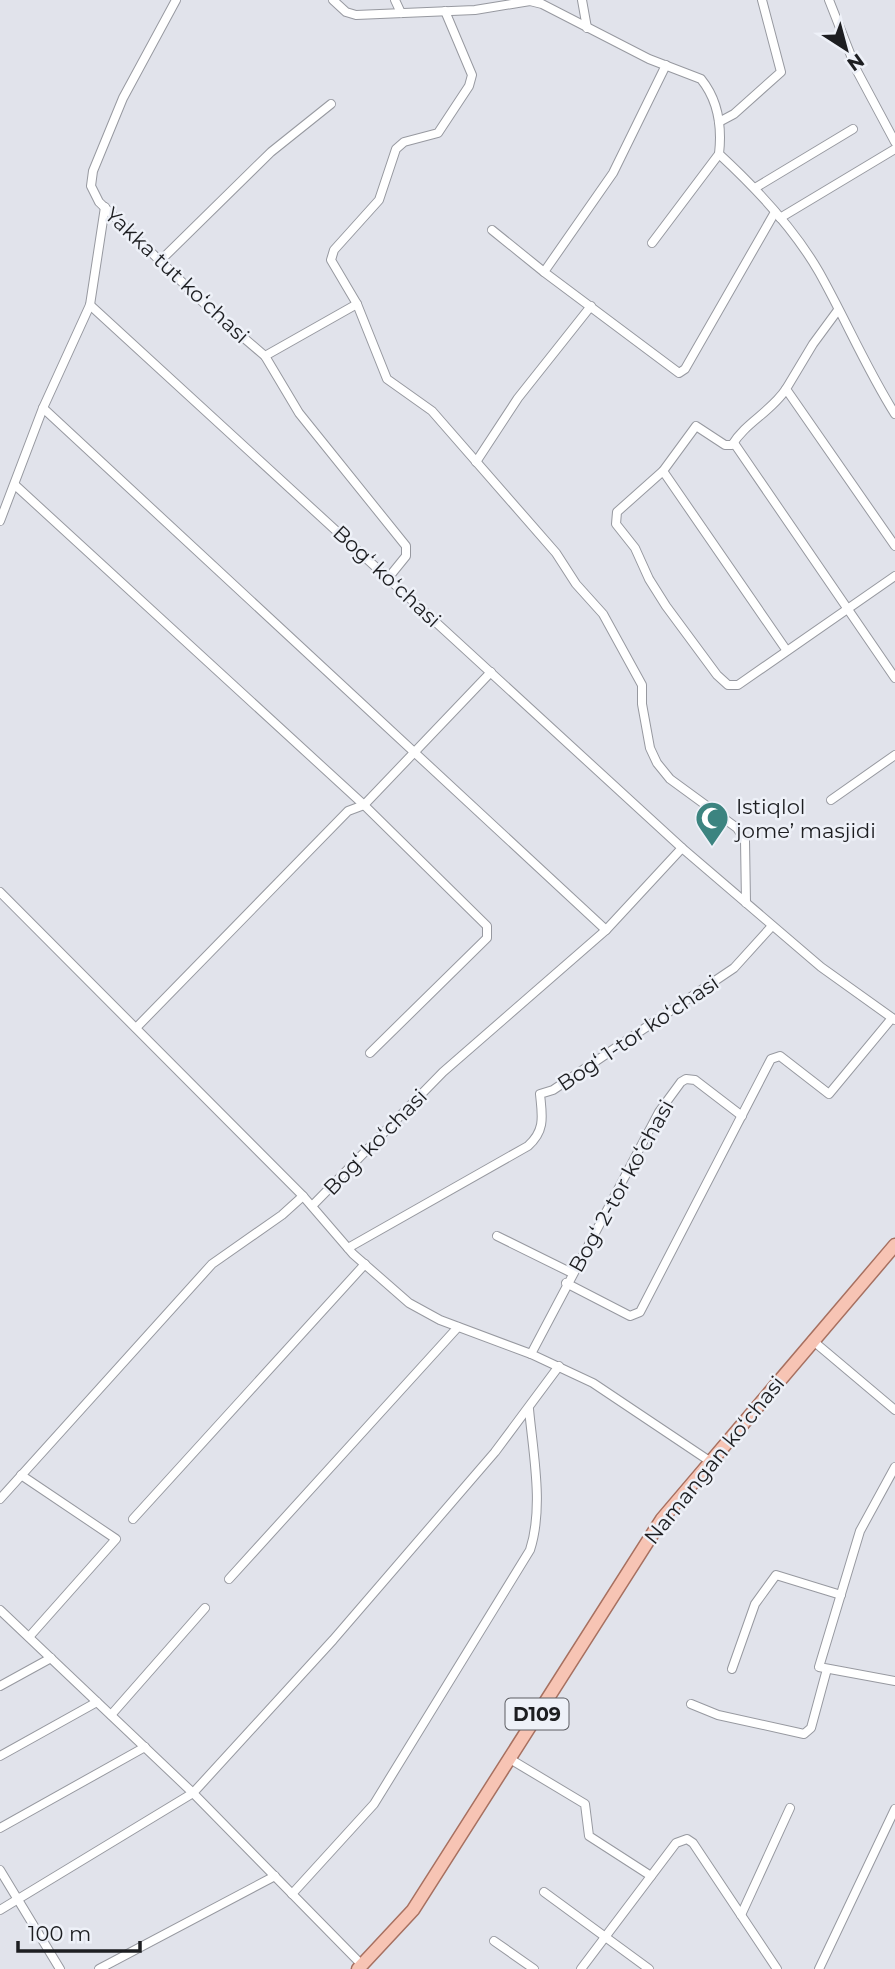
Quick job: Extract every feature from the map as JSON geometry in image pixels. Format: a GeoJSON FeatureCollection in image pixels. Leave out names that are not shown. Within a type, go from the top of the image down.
{"type":"FeatureCollection","features":[{"type":"Feature","properties":{"kind":"main road","name":"Namangan koʻchasi"},"geometry":{"type":"LineString","coordinates":[[360,1967],[413,1910],[662,1520],[895,1245]]}},
{"type":"Feature","properties":{"kind":"street","name":"Yakka tut koʻchasi"},"geometry":{"type":"LineString","coordinates":[[177,0],[122,98],[93,172],[92,191],[160,261],[265,356],[299,413],[406,546],[406,556],[388,577]]}},
{"type":"Feature","properties":{"kind":"street"},"geometry":{"type":"LineString","coordinates":[[333,0],[346,12],[356,15],[445,11],[530,1],[542,4],[587,28],[701,79],[708,88],[719,122],[719,154],[652,243]]}},
{"type":"Feature","properties":{"kind":"street"},"geometry":{"type":"LineString","coordinates":[[395,0],[401,13]]}},
{"type":"Feature","properties":{"kind":"street"},"geometry":{"type":"LineString","coordinates":[[582,0],[587,28]]}},
{"type":"Feature","properties":{"kind":"street"},"geometry":{"type":"LineString","coordinates":[[719,122],[734,114],[781,72],[762,0]]}},
{"type":"Feature","properties":{"kind":"street"},"geometry":{"type":"LineString","coordinates":[[828,0],[857,71],[895,142]]}},
{"type":"Feature","properties":{"kind":"street"},"geometry":{"type":"LineString","coordinates":[[445,11],[471,70],[471,81],[438,133],[404,142],[396,149],[379,200],[331,253],[332,264],[357,303],[387,379],[432,411],[556,553],[576,584],[603,614],[642,685],[642,704],[650,748],[657,763],[670,779],[742,834],[747,846],[746,903]]}},
{"type":"Feature","properties":{"kind":"street"},"geometry":{"type":"LineString","coordinates":[[544,272],[613,173],[666,65]]}},
{"type":"Feature","properties":{"kind":"street"},"geometry":{"type":"LineString","coordinates":[[160,261],[247,174],[331,104]]}},
{"type":"Feature","properties":{"kind":"street"},"geometry":{"type":"LineString","coordinates":[[755,188],[853,129]]}},
{"type":"Feature","properties":{"kind":"street"},"geometry":{"type":"LineString","coordinates":[[492,230],[674,371],[682,372],[778,215],[895,149]]}},
{"type":"Feature","properties":{"kind":"street"},"geometry":{"type":"LineString","coordinates":[[719,154],[755,188],[778,215],[818,271],[870,375],[895,414]]}},
{"type":"Feature","properties":{"kind":"street"},"geometry":{"type":"LineString","coordinates":[[0,521],[43,408],[90,305],[105,207]]}},
{"type":"Feature","properties":{"kind":"street"},"geometry":{"type":"LineString","coordinates":[[102,225],[120,222]]}},
{"type":"Feature","properties":{"kind":"street","name":"Yakka tut koʻchasi"},"geometry":{"type":"LineString","coordinates":[[265,356],[357,303]]}},
{"type":"Feature","properties":{"kind":"street","name":"Bogʻ koʻchasi"},"geometry":{"type":"LineString","coordinates":[[90,305],[682,848],[821,967],[894,1019]]}},
{"type":"Feature","properties":{"kind":"street"},"geometry":{"type":"LineString","coordinates":[[476,462],[518,398],[591,306]]}},
{"type":"Feature","properties":{"kind":"street"},"geometry":{"type":"LineString","coordinates":[[734,443],[737,437],[773,406],[838,310]]}},
{"type":"Feature","properties":{"kind":"street"},"geometry":{"type":"LineString","coordinates":[[786,389],[895,546]]}},
{"type":"Feature","properties":{"kind":"street"},"geometry":{"type":"LineString","coordinates":[[43,408],[606,930]]}},
{"type":"Feature","properties":{"kind":"street"},"geometry":{"type":"LineString","coordinates":[[734,443],[725,445],[696,426],[663,471],[617,512],[615,520],[635,548],[649,579],[666,606],[722,681],[729,685],[738,685],[895,576]]}},
{"type":"Feature","properties":{"kind":"street"},"geometry":{"type":"LineString","coordinates":[[734,443],[895,678]]}},
{"type":"Feature","properties":{"kind":"street"},"geometry":{"type":"LineString","coordinates":[[663,471],[787,651]]}},
{"type":"Feature","properties":{"kind":"street"},"geometry":{"type":"LineString","coordinates":[[15,485],[364,805],[484,922],[488,934],[370,1053]]}},
{"type":"Feature","properties":{"kind":"street"},"geometry":{"type":"LineString","coordinates":[[136,1028],[348,811],[364,805],[491,672]]}},
{"type":"Feature","properties":{"kind":"street"},"geometry":{"type":"LineString","coordinates":[[831,800],[895,755]]}},
{"type":"Feature","properties":{"kind":"street","name":"Bogʻ koʻchasi"},"geometry":{"type":"LineString","coordinates":[[312,1206],[443,1072],[606,930],[682,848]]}},
{"type":"Feature","properties":{"kind":"street","name":"Bogʻ koʻchasi"},"geometry":{"type":"LineString","coordinates":[[0,892],[303,1196],[348,1248],[409,1303],[458,1327],[531,1354],[593,1382],[711,1462]]}},
{"type":"Feature","properties":{"kind":"street","name":"Bogʻ 1-tor koʻchasi"},"geometry":{"type":"LineString","coordinates":[[348,1248],[528,1146],[540,1134],[543,1123],[540,1094],[554,1090],[734,968],[772,926]]}},
{"type":"Feature","properties":{"kind":"street","name":"Bogʻ 2-tor koʻchasi"},"geometry":{"type":"LineString","coordinates":[[566,1283],[630,1316],[640,1312],[773,1057],[780,1056],[830,1094],[894,1019]]}},
{"type":"Feature","properties":{"kind":"street","name":"Bogʻ 2-tor koʻchasi"},"geometry":{"type":"LineString","coordinates":[[531,1354],[566,1283],[659,1112],[681,1082],[686,1079],[695,1080],[742,1116]]}},
{"type":"Feature","properties":{"kind":"street"},"geometry":{"type":"LineString","coordinates":[[0,1499],[212,1264],[282,1215],[303,1196]]}},
{"type":"Feature","properties":{"kind":"street"},"geometry":{"type":"LineString","coordinates":[[497,1236],[572,1273]]}},
{"type":"Feature","properties":{"kind":"street"},"geometry":{"type":"LineString","coordinates":[[133,1519],[365,1264]]}},
{"type":"Feature","properties":{"kind":"street"},"geometry":{"type":"LineString","coordinates":[[229,1579],[458,1327]]}},
{"type":"Feature","properties":{"kind":"street"},"geometry":{"type":"LineString","coordinates":[[812,1340],[894,1407]]}},
{"type":"Feature","properties":{"kind":"street"},"geometry":{"type":"LineString","coordinates":[[0,1910],[193,1793],[333,1640],[529,1409],[559,1366]]}},
{"type":"Feature","properties":{"kind":"street"},"geometry":{"type":"LineString","coordinates":[[292,1894],[374,1804],[530,1550],[534,1525],[535,1471],[529,1409]]}},
{"type":"Feature","properties":{"kind":"street"},"geometry":{"type":"LineString","coordinates":[[895,1467],[860,1531],[819,1667],[895,1681]]}},
{"type":"Feature","properties":{"kind":"street"},"geometry":{"type":"LineString","coordinates":[[21,1475],[116,1539],[29,1637]]}},
{"type":"Feature","properties":{"kind":"street"},"geometry":{"type":"LineString","coordinates":[[732,1670],[755,1604],[776,1575],[841,1595]]}},
{"type":"Feature","properties":{"kind":"street"},"geometry":{"type":"LineString","coordinates":[[111,1715],[205,1608]]}},
{"type":"Feature","properties":{"kind":"street"},"geometry":{"type":"LineString","coordinates":[[2,1613],[193,1793],[360,1967]]}},
{"type":"Feature","properties":{"kind":"street"},"geometry":{"type":"LineString","coordinates":[[0,1686],[51,1658]]}},
{"type":"Feature","properties":{"kind":"street"},"geometry":{"type":"LineString","coordinates":[[691,1704],[718,1716],[804,1734],[811,1728],[827,1669]]}},
{"type":"Feature","properties":{"kind":"street"},"geometry":{"type":"LineString","coordinates":[[0,1756],[97,1702]]}},
{"type":"Feature","properties":{"kind":"street"},"geometry":{"type":"LineString","coordinates":[[0,1828],[145,1747]]}},
{"type":"Feature","properties":{"kind":"street"},"geometry":{"type":"LineString","coordinates":[[510,1759],[585,1804],[589,1836],[651,1876]]}},
{"type":"Feature","properties":{"kind":"street"},"geometry":{"type":"LineString","coordinates":[[741,1915],[790,1808]]}},
{"type":"Feature","properties":{"kind":"street"},"geometry":{"type":"LineString","coordinates":[[819,1969],[895,1809]]}},
{"type":"Feature","properties":{"kind":"street"},"geometry":{"type":"LineString","coordinates":[[581,1969],[676,1843],[687,1839],[777,1969]]}},
{"type":"Feature","properties":{"kind":"street"},"geometry":{"type":"LineString","coordinates":[[0,1870],[60,1969]]}},
{"type":"Feature","properties":{"kind":"street"},"geometry":{"type":"LineString","coordinates":[[99,1969],[275,1876]]}},
{"type":"Feature","properties":{"kind":"street"},"geometry":{"type":"LineString","coordinates":[[544,1892],[649,1969]]}},
{"type":"Feature","properties":{"kind":"street"},"geometry":{"type":"LineString","coordinates":[[495,1941],[534,1969]]}},
{"type":"Feature","properties":{"kind":"place","name":"Istiqlol jome’ masjidi"},"geometry":{"type":"Point","coordinates":[712,848]}}]}
